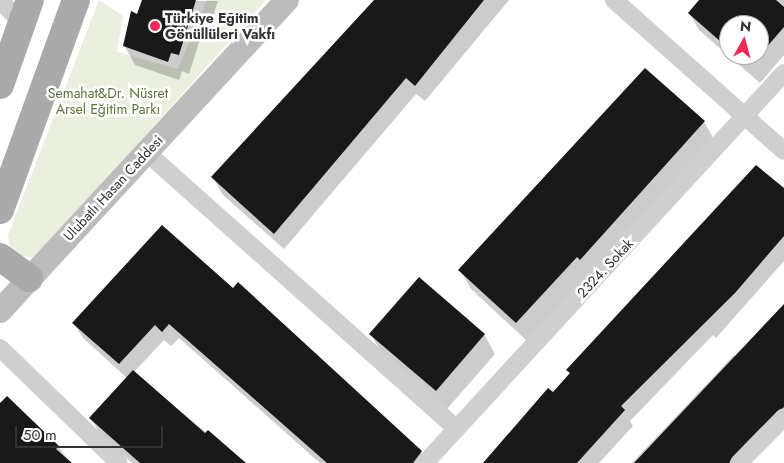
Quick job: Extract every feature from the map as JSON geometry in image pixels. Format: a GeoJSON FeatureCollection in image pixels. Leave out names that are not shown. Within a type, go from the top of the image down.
{"type":"FeatureCollection","features":[{"type":"Feature","properties":{"kind":"main road"},"geometry":{"type":"LineString","coordinates":[[0,210],[76,0]]}},
{"type":"Feature","properties":{"kind":"main road"},"geometry":{"type":"LineString","coordinates":[[1,82],[26,10]]}},
{"type":"Feature","properties":{"kind":"main road"},"geometry":{"type":"LineString","coordinates":[[0,257],[29,278]]}},
{"type":"Feature","properties":{"kind":"street","name":"Ulubatlı Hasan Caddesi"},"geometry":{"type":"LineString","coordinates":[[0,311],[287,0]]}},
{"type":"Feature","properties":{"kind":"street"},"geometry":{"type":"LineString","coordinates":[[614,0],[784,151]]}},
{"type":"Feature","properties":{"kind":"street"},"geometry":{"type":"LineString","coordinates":[[0,1],[26,10]]}},
{"type":"Feature","properties":{"kind":"street","name":"2324. Sokak"},"geometry":{"type":"LineString","coordinates":[[425,463],[784,73]]}},
{"type":"Feature","properties":{"kind":"street"},"geometry":{"type":"LineString","coordinates":[[146,152],[457,429]]}},
{"type":"Feature","properties":{"kind":"street"},"geometry":{"type":"LineString","coordinates":[[0,348],[119,463]]}},
{"type":"Feature","properties":{"kind":"street"},"geometry":{"type":"LineString","coordinates":[[739,463],[784,417]]}},
{"type":"Feature","properties":{"kind":"green space","name":"Semahat&Dr. Nüsret Arsel Eğitim Parkı"},"geometry":{"type":"Polygon","coordinates":[[[99,0],[123,16],[117,52],[178,69],[207,0],[266,0],[46,247],[32,258],[19,255],[10,248],[8,235],[99,0]]]}},
{"type":"Feature","properties":{"kind":"building","name":"Türkiye Eğitim Gönüllüleri Vakfı"},"geometry":{"type":"Polygon","coordinates":[[[142,0],[196,0],[179,55],[171,53],[168,62],[123,46],[131,11],[137,14],[142,0]]]}},
{"type":"Feature","properties":{"kind":"building"},"geometry":{"type":"Polygon","coordinates":[[[374,0],[484,0],[415,86],[406,78],[274,234],[211,177],[374,0]]]}},
{"type":"Feature","properties":{"kind":"building"},"geometry":{"type":"Polygon","coordinates":[[[699,0],[776,0],[784,7],[784,27],[769,44],[769,15],[719,15],[719,40],[688,13],[699,0]]]}},
{"type":"Feature","properties":{"kind":"building"},"geometry":{"type":"Polygon","coordinates":[[[645,68],[705,121],[580,260],[577,257],[516,323],[458,270],[645,68]]]}},
{"type":"Feature","properties":{"kind":"building"},"geometry":{"type":"Polygon","coordinates":[[[756,165],[784,188],[784,236],[735,293],[621,406],[625,410],[577,463],[483,463],[548,388],[553,392],[570,373],[566,370],[756,165]]]}},
{"type":"Feature","properties":{"kind":"building"},"geometry":{"type":"Polygon","coordinates":[[[162,225],[233,288],[238,282],[422,451],[413,463],[327,463],[169,324],[162,332],[155,325],[119,364],[72,323],[162,225]]]}},
{"type":"Feature","properties":{"kind":"building"},"geometry":{"type":"Polygon","coordinates":[[[419,277],[485,334],[436,391],[369,334],[419,277]]]}},
{"type":"Feature","properties":{"kind":"building"},"geometry":{"type":"Polygon","coordinates":[[[784,304],[784,407],[729,463],[634,463],[784,304]]]}},
{"type":"Feature","properties":{"kind":"building"},"geometry":{"type":"Polygon","coordinates":[[[133,370],[205,433],[208,430],[246,463],[140,463],[89,418],[133,370]]]}},
{"type":"Feature","properties":{"kind":"building"},"geometry":{"type":"Polygon","coordinates":[[[7,396],[59,446],[56,449],[72,463],[0,463],[0,403],[7,396]]]}},
{"type":"Feature","properties":{"kind":"place","name":"Türkiye Eğitim Gönüllüleri Vakfı"},"geometry":{"type":"Point","coordinates":[155,26]}}]}
